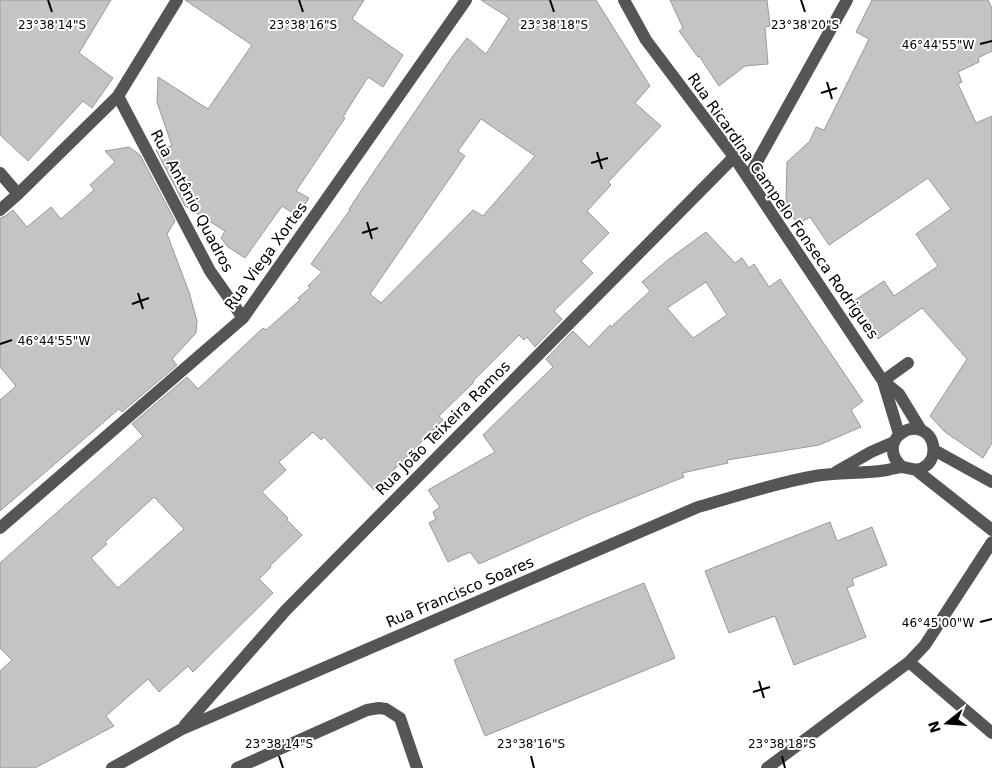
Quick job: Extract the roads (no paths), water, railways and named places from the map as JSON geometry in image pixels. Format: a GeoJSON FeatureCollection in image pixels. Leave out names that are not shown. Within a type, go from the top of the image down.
{"type":"FeatureCollection","features":[{"type":"Feature","properties":{"kind":"street"},"geometry":{"type":"LineString","coordinates":[[0,210],[118,96],[177,0]]}},
{"type":"Feature","properties":{"kind":"street","name":"Rua Viega Xortes"},"geometry":{"type":"LineString","coordinates":[[0,528],[243,318],[466,0]]}},
{"type":"Feature","properties":{"kind":"street","name":"Rua Ricardina Campelo Fonseca Rodrigues"},"geometry":{"type":"LineString","coordinates":[[624,0],[646,40],[734,158],[883,381],[899,394],[921,430]]}},
{"type":"Feature","properties":{"kind":"street"},"geometry":{"type":"LineString","coordinates":[[748,178],[847,0]]}},
{"type":"Feature","properties":{"kind":"street","name":"Rua Antônio Quadros"},"geometry":{"type":"LineString","coordinates":[[118,96],[210,271],[243,318]]}},
{"type":"Feature","properties":{"kind":"street","name":"Rua João Teixeira Ramos"},"geometry":{"type":"LineString","coordinates":[[182,729],[286,610],[734,158]]}},
{"type":"Feature","properties":{"kind":"street"},"geometry":{"type":"LineString","coordinates":[[0,173],[18,194]]}},
{"type":"Feature","properties":{"kind":"street"},"geometry":{"type":"LineString","coordinates":[[883,381],[908,363]]}},
{"type":"Feature","properties":{"kind":"street","name":"Rua Ricardina Campelo Fonseca Rodrigues"},"geometry":{"type":"LineString","coordinates":[[883,381],[896,438]]}},
{"type":"Feature","properties":{"kind":"street"},"geometry":{"type":"LineString","coordinates":[[916,470],[925,466],[932,459],[934,450],[930,438],[921,430],[910,429],[896,438],[892,452],[896,460],[902,467],[916,470],[992,530]]}},
{"type":"Feature","properties":{"kind":"street","name":"Rua Francisco Soares"},"geometry":{"type":"LineString","coordinates":[[831,474],[896,438]]}},
{"type":"Feature","properties":{"kind":"street"},"geometry":{"type":"LineString","coordinates":[[934,450],[992,482]]}},
{"type":"Feature","properties":{"kind":"street","name":"Rua Francisco Soares"},"geometry":{"type":"LineString","coordinates":[[112,768],[182,729],[698,507],[772,486],[831,474],[878,472],[902,467]]}},
{"type":"Feature","properties":{"kind":"street"},"geometry":{"type":"LineString","coordinates":[[767,768],[909,662],[925,645],[992,542]]}},
{"type":"Feature","properties":{"kind":"street"},"geometry":{"type":"LineString","coordinates":[[909,662],[992,733]]}},
{"type":"Feature","properties":{"kind":"street"},"geometry":{"type":"LineString","coordinates":[[237,768],[366,710],[379,708],[386,709],[400,718],[417,768]]}}]}
